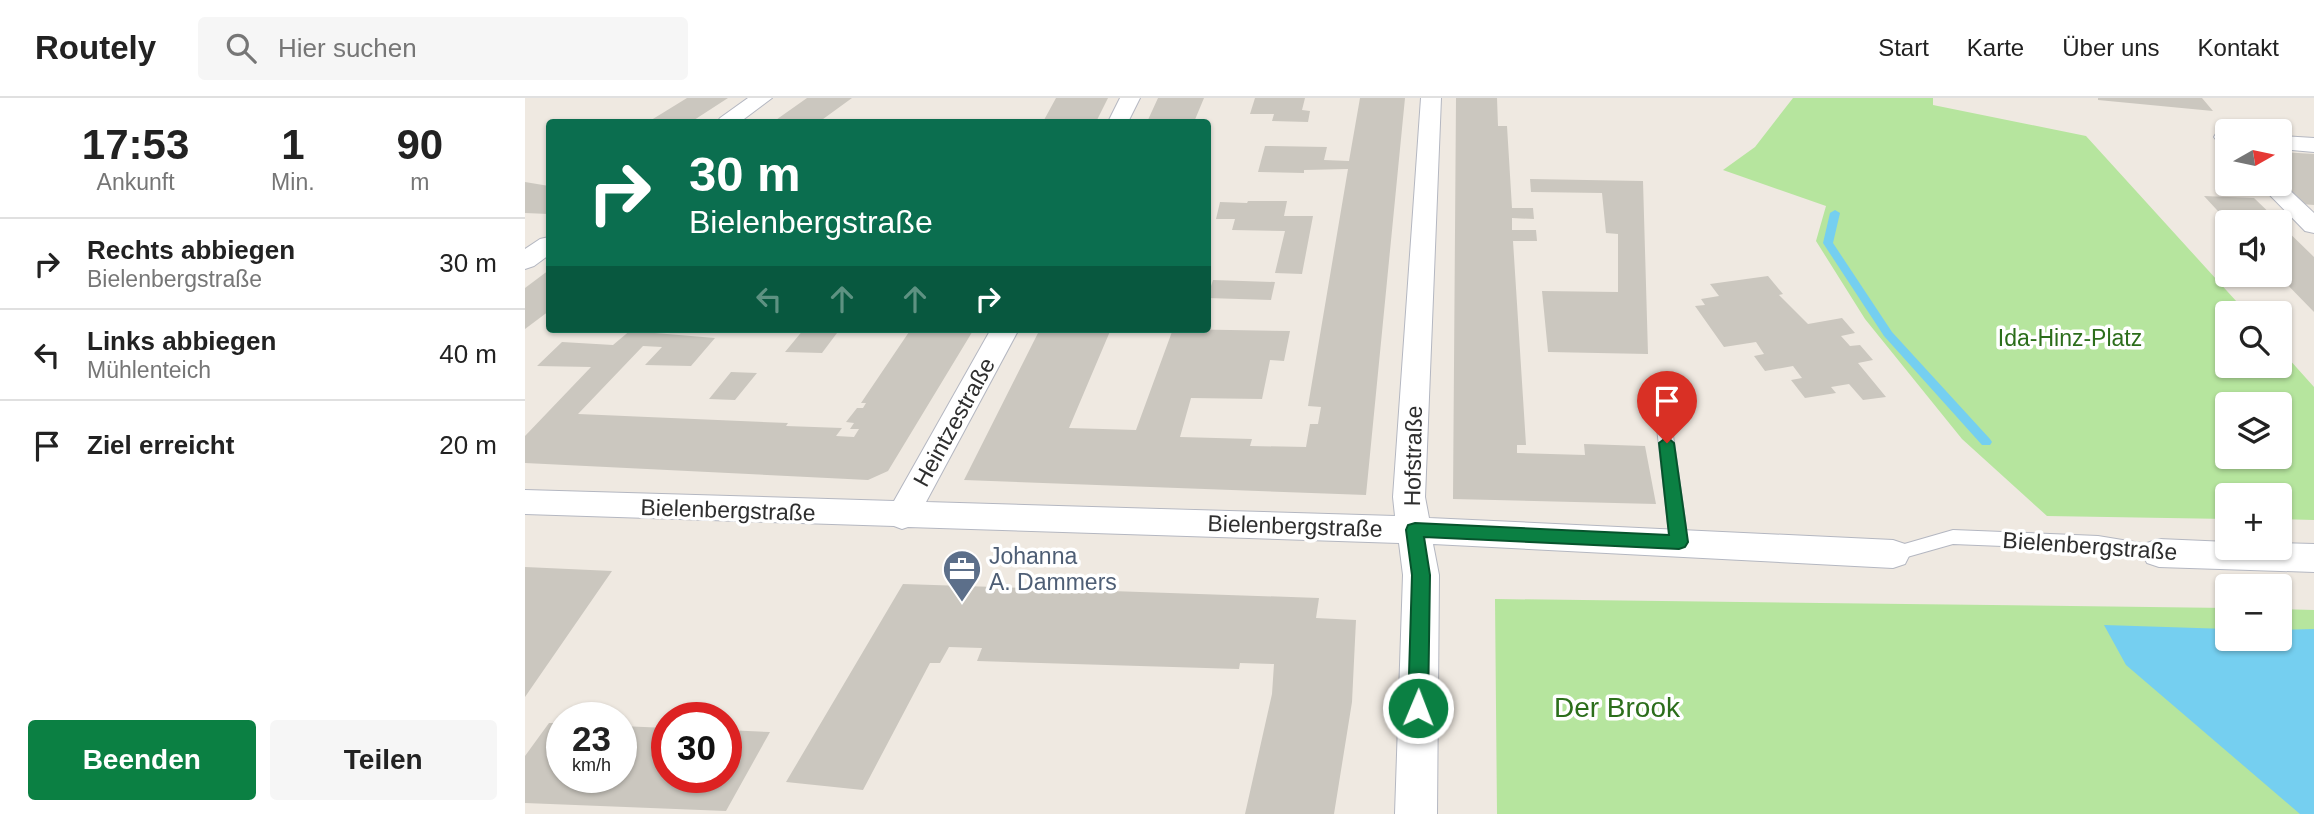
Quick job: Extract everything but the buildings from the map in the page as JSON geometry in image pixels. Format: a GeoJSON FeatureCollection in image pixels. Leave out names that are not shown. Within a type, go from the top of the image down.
{"type":"FeatureCollection","features":[{"type":"Feature","properties":{"kind":"street"},"geometry":{"type":"LineString","coordinates":[[731,119],[762,98]]}},
{"type":"Feature","properties":{"kind":"street"},"geometry":{"type":"LineString","coordinates":[[1120,119],[1130,98]]}},
{"type":"Feature","properties":{"kind":"street","name":"Hofstraße"},"geometry":{"type":"LineString","coordinates":[[1416,814],[1421,575],[1409,496],[1431,98]]}},
{"type":"Feature","properties":{"kind":"street"},"geometry":{"type":"LineString","coordinates":[[2293,143],[2314,145]]}},
{"type":"Feature","properties":{"kind":"street"},"geometry":{"type":"LineString","coordinates":[[2283,196],[2314,226]]}},
{"type":"Feature","properties":{"kind":"street"},"geometry":{"type":"LineString","coordinates":[[525,261],[546,246]]}},
{"type":"Feature","properties":{"kind":"street","name":"Heintzestraße"},"geometry":{"type":"LineString","coordinates":[[902,516],[1003,333]]}},
{"type":"Feature","properties":{"kind":"street","name":"Bielenbergstraße"},"geometry":{"type":"LineString","coordinates":[[525,502],[902,516],[1415,530],[1893,554]]}},
{"type":"Feature","properties":{"kind":"street","name":"Bielenbergstraße"},"geometry":{"type":"LineString","coordinates":[[2159,553],[2314,558]]}},
{"type":"Feature","properties":{"kind":"lane"},"geometry":{"type":"LineString","coordinates":[[1660,393],[1679,542]]}},
{"type":"Feature","properties":{"kind":"lane","name":"Bielenbergstraße"},"geometry":{"type":"LineString","coordinates":[[1893,554],[1953,537],[2098,542],[2159,553]]}},
{"type":"Feature","properties":{"kind":"green space","name":"Ida-Hinz-Platz"},"geometry":{"type":"Polygon","coordinates":[[[1793,98],[1933,98],[1933,105],[2086,136],[2215,278],[2215,287],[2223,287],[2236,301],[2215,301],[2215,378],[2292,378],[2292,362],[2314,387],[2314,520],[2292,519],[2292,483],[2215,483],[2215,519],[2047,516],[1962,439],[1865,319],[1816,241],[1826,206],[1723,170],[1755,147],[1793,98]]]}},
{"type":"Feature","properties":{"kind":"green space","name":"Der Brook"},"geometry":{"type":"Polygon","coordinates":[[[1495,599],[2215,608],[2215,651],[2292,651],[2292,609],[2314,610],[2314,814],[1497,814],[1495,599]]]}},
{"type":"Feature","properties":{"kind":"water"},"geometry":{"type":"Polygon","coordinates":[[[2104,625],[2215,629],[2215,651],[2292,651],[2292,630],[2314,629],[2314,814],[2300,814],[2126,665],[2104,625]]]}},
{"type":"Feature","properties":{"kind":"waterway"},"geometry":{"type":"LineString","coordinates":[[1835,213],[1828,243],[1888,334],[1986,442]]}},
{"type":"Feature","properties":{"kind":"place","name":"Johanna A. Dammers"},"geometry":{"type":"Point","coordinates":[962,603]}},
{"type":"Feature","properties":{"kind":"route"},"geometry":{"type":"LineString","coordinates":[[1418,708],[1421,575],[1415,530],[1679,542],[1667,443]]}}]}
